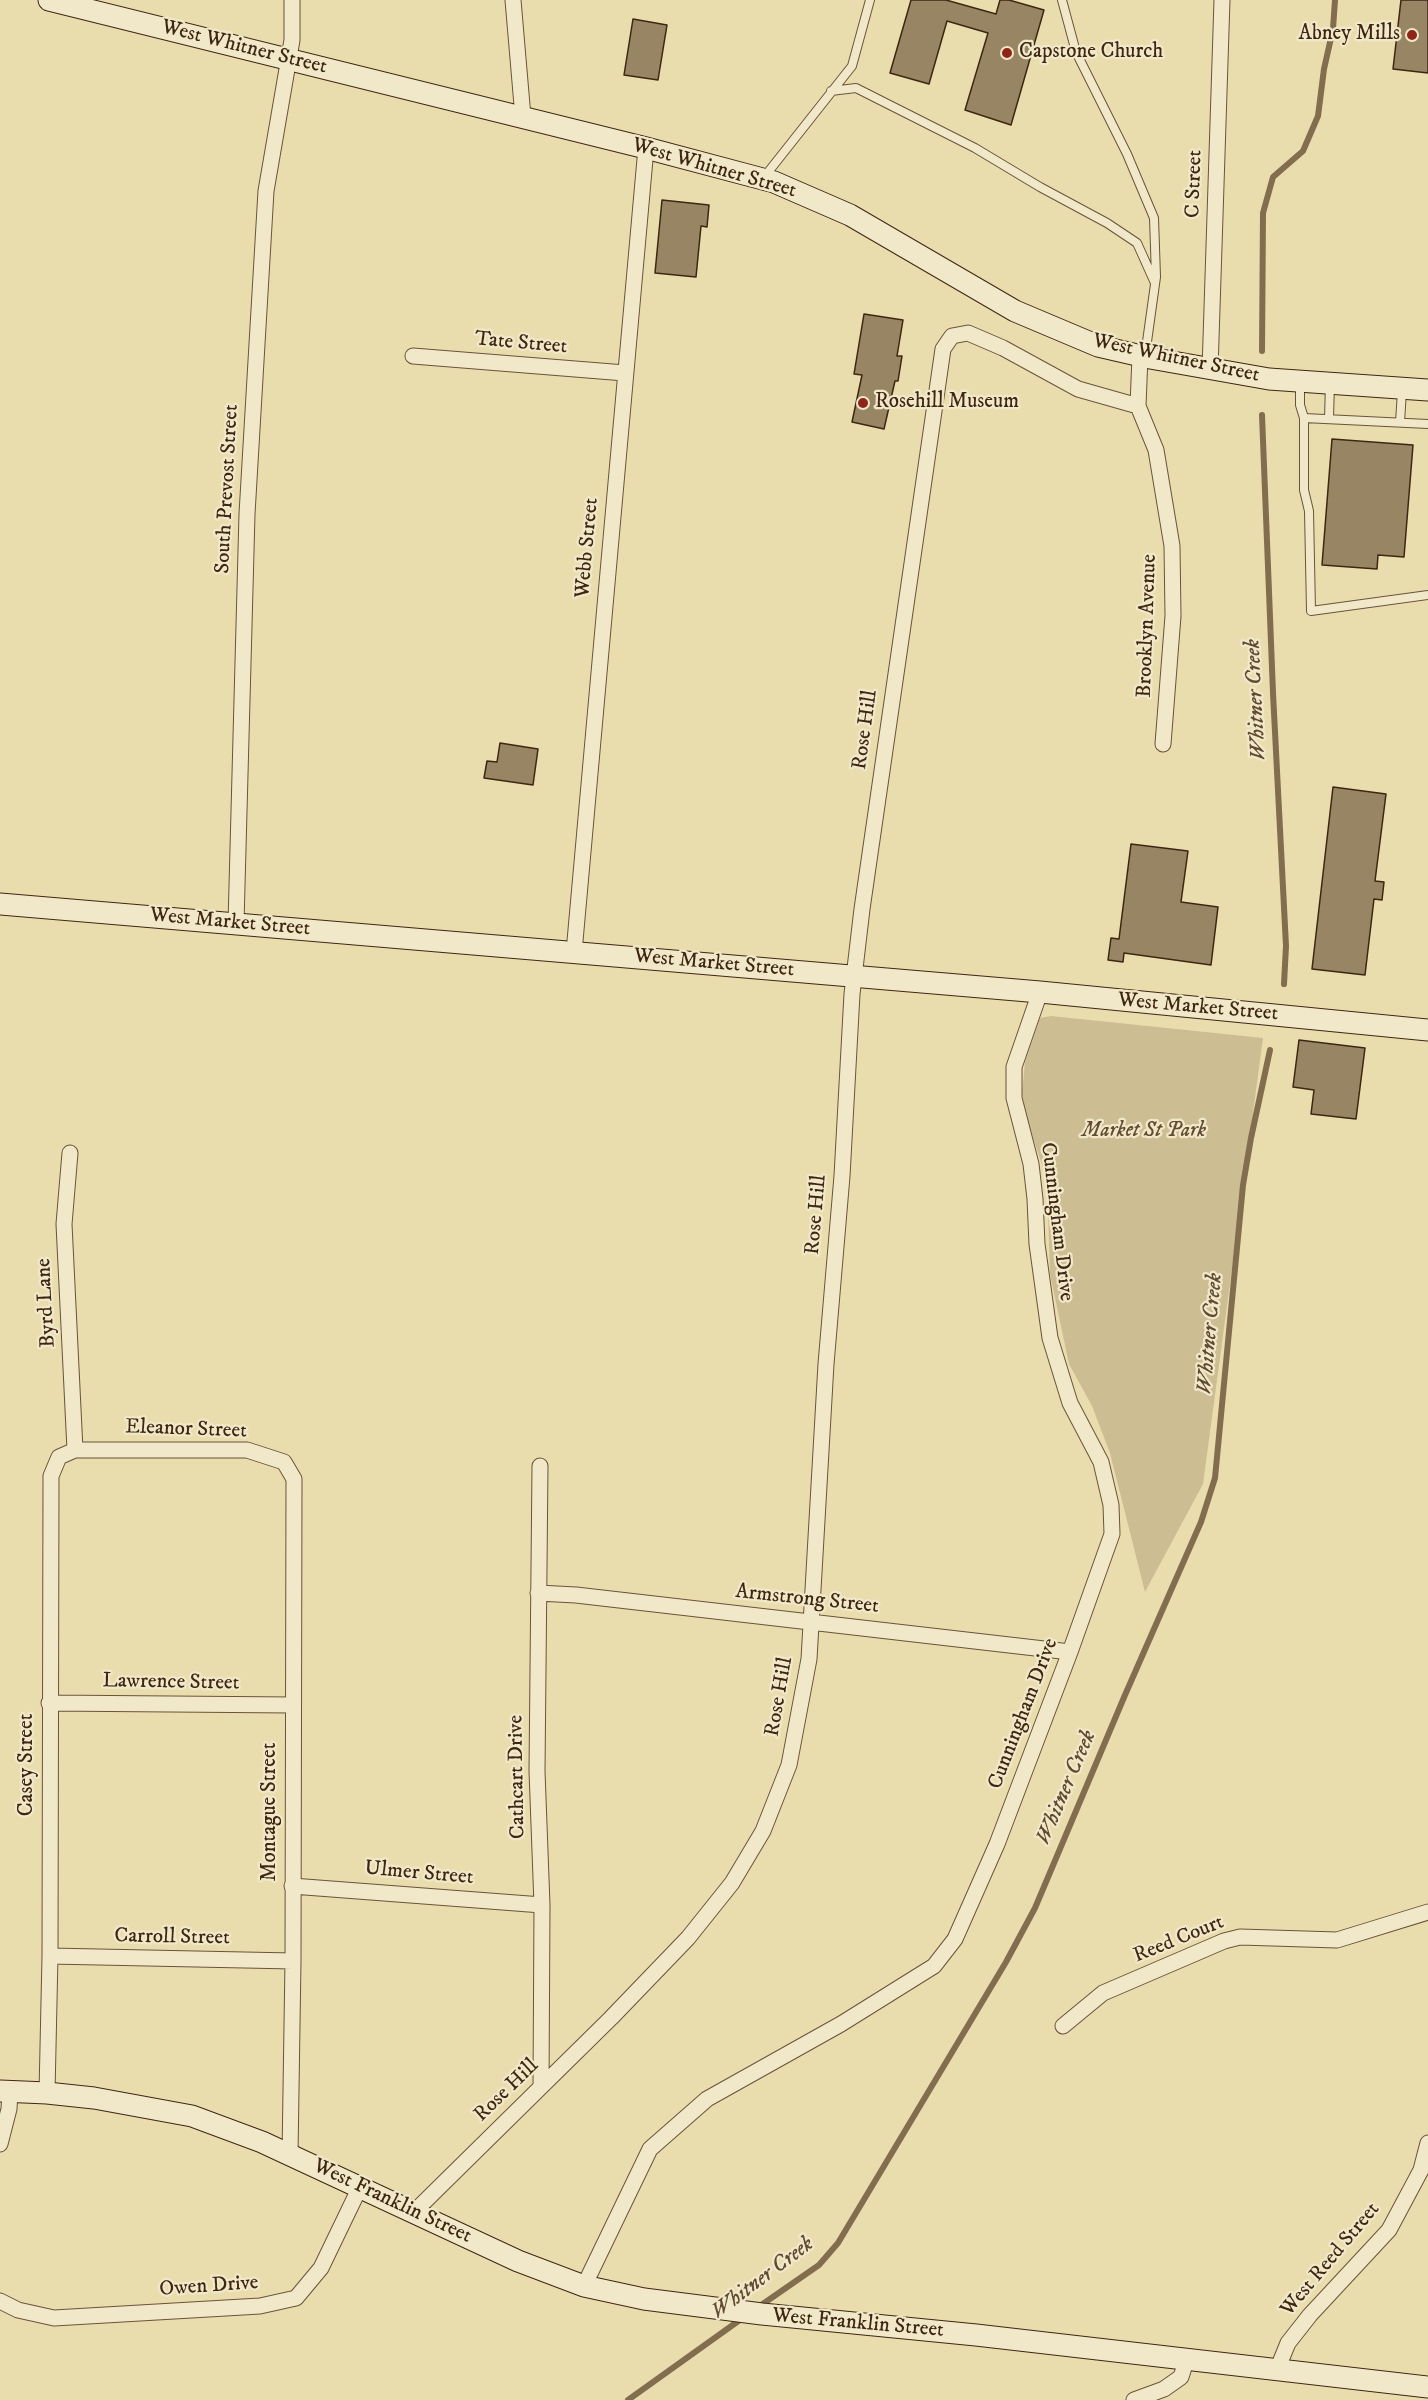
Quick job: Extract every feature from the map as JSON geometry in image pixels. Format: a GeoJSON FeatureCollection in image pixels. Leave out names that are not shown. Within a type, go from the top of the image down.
{"type":"FeatureCollection","features":[{"type":"Feature","properties":{"kind":"street","name":"West Whitner Street"},"geometry":{"type":"LineString","coordinates":[[49,0],[763,179],[850,215],[1015,310],[1098,346],[1210,370],[1269,379],[1428,390]]}},
{"type":"Feature","properties":{"kind":"street","name":"South Prevost Street"},"geometry":{"type":"LineString","coordinates":[[236,923],[247,514],[266,191],[292,40],[292,0]]}},
{"type":"Feature","properties":{"kind":"street"},"geometry":{"type":"LineString","coordinates":[[513,0],[523,117]]}},
{"type":"Feature","properties":{"kind":"street","name":"C Street"},"geometry":{"type":"LineString","coordinates":[[1210,370],[1222,0]]}},
{"type":"Feature","properties":{"kind":"street","name":"Webb Street"},"geometry":{"type":"LineString","coordinates":[[574,952],[646,148]]}},
{"type":"Feature","properties":{"kind":"street","name":"Rose Hill"},"geometry":{"type":"LineString","coordinates":[[413,2213],[688,1938],[732,1883],[763,1831],[789,1764],[809,1659],[826,1364],[842,1176],[854,976],[943,349],[951,336],[968,333],[1003,348],[1078,389],[1138,406]]}},
{"type":"Feature","properties":{"kind":"street","name":"Tate Street"},"geometry":{"type":"LineString","coordinates":[[413,356],[625,373]]}},
{"type":"Feature","properties":{"kind":"street"},"geometry":{"type":"LineString","coordinates":[[1138,406],[1143,356]]}},
{"type":"Feature","properties":{"kind":"street","name":"Brooklyn Avenue"},"geometry":{"type":"LineString","coordinates":[[1138,406],[1156,450],[1172,546],[1173,616],[1162,744]]}},
{"type":"Feature","properties":{"kind":"street","name":"West Market Street"},"geometry":{"type":"LineString","coordinates":[[0,904],[1040,992],[1428,1030]]}},
{"type":"Feature","properties":{"kind":"street","name":"Cunningham Drive"},"geometry":{"type":"LineString","coordinates":[[584,2286],[650,2149],[707,2099],[841,2024],[934,1965],[955,1939],[997,1844],[1112,1534],[1111,1505],[1101,1462],[1070,1403],[1050,1338],[1037,1244],[1031,1164],[1014,1098],[1014,1068],[1040,992]]}},
{"type":"Feature","properties":{"kind":"street","name":"Byrd Lane"},"geometry":{"type":"LineString","coordinates":[[70,1153],[64,1224],[75,1450]]}},
{"type":"Feature","properties":{"kind":"street","name":"Eleanor Street"},"geometry":{"type":"LineString","coordinates":[[75,1450],[247,1450],[284,1462],[289,1470]]}},
{"type":"Feature","properties":{"kind":"street","name":"Casey Street"},"geometry":{"type":"LineString","coordinates":[[46,2093],[50,1956],[51,1476],[59,1456],[75,1450]]}},
{"type":"Feature","properties":{"kind":"street","name":"Cathcart Drive"},"geometry":{"type":"LineString","coordinates":[[540,1466],[537,1771],[542,1905],[541,2087]]}},
{"type":"Feature","properties":{"kind":"street","name":"Montague Street"},"geometry":{"type":"LineString","coordinates":[[289,1470],[294,1479],[293,1961],[290,2155]]}},
{"type":"Feature","properties":{"kind":"street","name":"Armstrong Street"},"geometry":{"type":"LineString","coordinates":[[538,1593],[576,1595],[812,1621],[1070,1652]]}},
{"type":"Feature","properties":{"kind":"street","name":"Lawrence Street"},"geometry":{"type":"LineString","coordinates":[[49,1703],[293,1705]]}},
{"type":"Feature","properties":{"kind":"street","name":"Ulmer Street"},"geometry":{"type":"LineString","coordinates":[[292,1886],[542,1905]]}},
{"type":"Feature","properties":{"kind":"street","name":"Reed Court"},"geometry":{"type":"LineString","coordinates":[[1063,2026],[1102,1993],[1224,1941],[1240,1937],[1337,1940],[1428,1912]]}},
{"type":"Feature","properties":{"kind":"street","name":"Carroll Street"},"geometry":{"type":"LineString","coordinates":[[50,1956],[293,1961]]}},
{"type":"Feature","properties":{"kind":"street"},"geometry":{"type":"LineString","coordinates":[[0,2144],[9,2109],[5,2091]]}},
{"type":"Feature","properties":{"kind":"street","name":"West Franklin Street"},"geometry":{"type":"LineString","coordinates":[[5,2091],[94,2098],[192,2116],[290,2155],[518,2261],[584,2286],[644,2299],[723,2310],[1187,2358],[1428,2386]]}},
{"type":"Feature","properties":{"kind":"street","name":"West Reed Street"},"geometry":{"type":"LineString","coordinates":[[1277,2370],[1288,2343],[1310,2315],[1389,2230],[1421,2170],[1428,2143]]}},
{"type":"Feature","properties":{"kind":"street","name":"Owen Drive"},"geometry":{"type":"LineString","coordinates":[[0,2301],[18,2310],[54,2318],[260,2306],[296,2298],[321,2268],[360,2187]]}},
{"type":"Feature","properties":{"kind":"street"},"geometry":{"type":"LineString","coordinates":[[1134,2400],[1164,2389],[1181,2377],[1187,2358]]}},
{"type":"Feature","properties":{"kind":"lane"},"geometry":{"type":"LineString","coordinates":[[763,179],[852,66],[870,0]]}},
{"type":"Feature","properties":{"kind":"lane"},"geometry":{"type":"LineString","coordinates":[[1062,0],[1076,52],[1127,154],[1154,218],[1155,283],[1143,356]]}},
{"type":"Feature","properties":{"kind":"lane"},"geometry":{"type":"LineString","coordinates":[[831,91],[856,88],[975,148],[1107,223],[1137,243],[1155,283]]}},
{"type":"Feature","properties":{"kind":"lane"},"geometry":{"type":"LineString","coordinates":[[1300,381],[1300,405],[1304,417],[1304,490],[1309,511],[1311,611],[1428,595]]}},
{"type":"Feature","properties":{"kind":"lane"},"geometry":{"type":"LineString","coordinates":[[1329,418],[1330,383]]}},
{"type":"Feature","properties":{"kind":"lane"},"geometry":{"type":"LineString","coordinates":[[1400,422],[1402,388]]}},
{"type":"Feature","properties":{"kind":"lane"},"geometry":{"type":"LineString","coordinates":[[1304,417],[1428,424]]}},
{"type":"Feature","properties":{"kind":"green space","name":"Market St Park"},"geometry":{"type":"Polygon","coordinates":[[[1051,1016],[1263,1038],[1203,1484],[1145,1592],[1110,1453],[1092,1406],[1069,1364],[1050,1274],[1047,1179],[1027,1121],[1022,1094],[1025,1062],[1040,1018],[1051,1016]]]}},
{"type":"Feature","properties":{"kind":"building","name":"Capstone Church"},"geometry":{"type":"Polygon","coordinates":[[[911,0],[946,0],[996,14],[1000,0],[1009,0],[1044,10],[1011,125],[965,110],[988,33],[947,21],[929,84],[890,73],[911,0]]]}},
{"type":"Feature","properties":{"kind":"building","name":"Abney Mills"},"geometry":{"type":"Polygon","coordinates":[[[1401,0],[1428,0],[1428,73],[1393,69],[1401,0]]]}},
{"type":"Feature","properties":{"kind":"building"},"geometry":{"type":"Polygon","coordinates":[[[633,19],[667,25],[658,80],[624,75],[633,19]]]}},
{"type":"Feature","properties":{"kind":"building"},"geometry":{"type":"Polygon","coordinates":[[[662,200],[709,205],[707,227],[701,226],[696,277],[655,273],[662,200]]]}},
{"type":"Feature","properties":{"kind":"building"},"geometry":{"type":"Polygon","coordinates":[[[864,314],[903,320],[897,356],[902,356],[898,381],[895,381],[884,429],[852,422],[862,375],[854,374],[864,314]]]}},
{"type":"Feature","properties":{"kind":"building"},"geometry":{"type":"Polygon","coordinates":[[[1332,439],[1413,445],[1404,557],[1378,555],[1377,569],[1322,565],[1332,439]]]}},
{"type":"Feature","properties":{"kind":"building"},"geometry":{"type":"Polygon","coordinates":[[[500,743],[538,749],[533,785],[484,778],[487,761],[497,762],[500,743]]]}},
{"type":"Feature","properties":{"kind":"building"},"geometry":{"type":"Polygon","coordinates":[[[1333,787],[1386,794],[1375,881],[1384,882],[1382,900],[1374,899],[1365,975],[1312,969],[1333,787]]]}},
{"type":"Feature","properties":{"kind":"building"},"geometry":{"type":"Polygon","coordinates":[[[1131,844],[1188,851],[1181,902],[1218,907],[1211,965],[1124,953],[1123,962],[1108,960],[1111,938],[1119,939],[1131,844]]]}},
{"type":"Feature","properties":{"kind":"building"},"geometry":{"type":"Polygon","coordinates":[[[1299,1040],[1365,1048],[1356,1119],[1311,1114],[1314,1090],[1293,1087],[1299,1040]]]}},
{"type":"Feature","properties":{"kind":"waterway","name":"Whitner Creek"},"geometry":{"type":"LineString","coordinates":[[1262,351],[1263,213],[1273,177],[1303,151],[1318,116],[1324,69],[1333,29],[1335,0]]}},
{"type":"Feature","properties":{"kind":"waterway","name":"Whitner Creek"},"geometry":{"type":"LineString","coordinates":[[1262,415],[1286,946],[1284,984]]}},
{"type":"Feature","properties":{"kind":"waterway","name":"Whitner Creek"},"geometry":{"type":"LineString","coordinates":[[757,2308],[819,2265],[838,2243],[1006,1962],[1035,1908],[1201,1522],[1215,1478],[1243,1185],[1270,1050]]}},
{"type":"Feature","properties":{"kind":"waterway","name":"Whitner Creek"},"geometry":{"type":"LineString","coordinates":[[628,2400],[744,2317]]}},
{"type":"Feature","properties":{"kind":"place","name":"Abney Mills"},"geometry":{"type":"Point","coordinates":[1412,35]}},
{"type":"Feature","properties":{"kind":"place","name":"Capstone Church"},"geometry":{"type":"Point","coordinates":[1007,53]}},
{"type":"Feature","properties":{"kind":"place","name":"Rosehill Museum"},"geometry":{"type":"Point","coordinates":[863,403]}}]}
